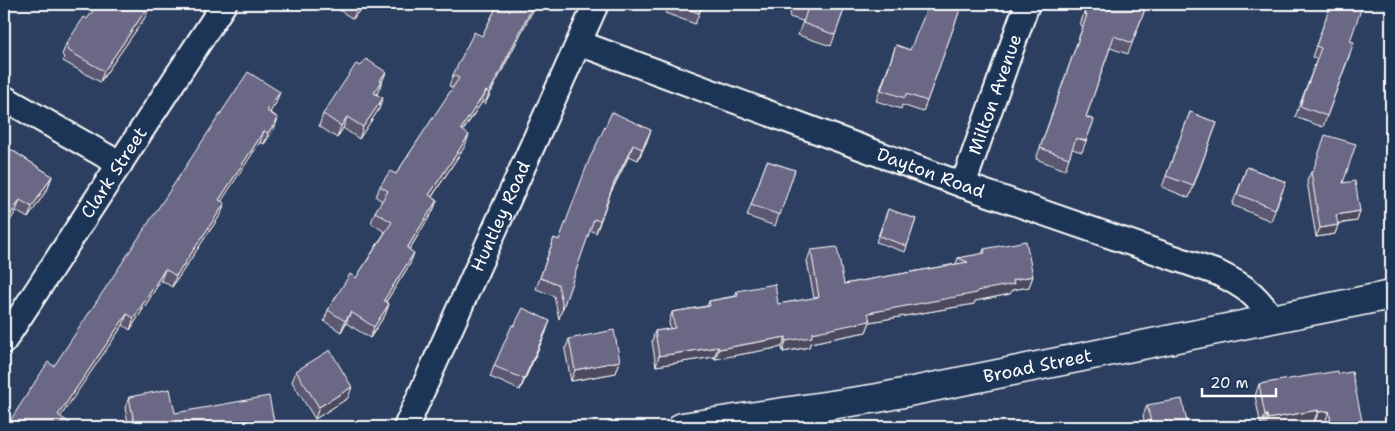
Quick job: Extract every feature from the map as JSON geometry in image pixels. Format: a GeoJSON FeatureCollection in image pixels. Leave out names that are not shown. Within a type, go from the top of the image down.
{"type":"FeatureCollection","features":[{"type":"Feature","properties":{"kind":"main road","name":"Broad Street"},"geometry":{"type":"LineString","coordinates":[[682,427],[758,422],[1391,295]]}},
{"type":"Feature","properties":{"kind":"street","name":"Clark Street"},"geometry":{"type":"LineString","coordinates":[[4,341],[224,4]]}},
{"type":"Feature","properties":{"kind":"street","name":"Huntley Road"},"geometry":{"type":"LineString","coordinates":[[406,427],[596,4]]}},
{"type":"Feature","properties":{"kind":"street","name":"Milton Avenue"},"geometry":{"type":"LineString","coordinates":[[963,185],[1027,4]]}},
{"type":"Feature","properties":{"kind":"street","name":"Dayton Road"},"geometry":{"type":"LineString","coordinates":[[579,42],[963,185],[1218,273],[1249,290],[1259,299],[1271,318]]}},
{"type":"Feature","properties":{"kind":"street"},"geometry":{"type":"LineString","coordinates":[[4,98],[120,164]]}},
{"type":"Feature","properties":{"kind":"building"},"geometry":{"type":"Polygon","coordinates":[[[98,4],[150,4],[104,71],[67,50],[69,46],[66,44],[84,17],[87,19],[98,4]]]}},
{"type":"Feature","properties":{"kind":"building"},"geometry":{"type":"Polygon","coordinates":[[[351,4],[360,4],[357,8],[351,4]]]}},
{"type":"Feature","properties":{"kind":"building"},"geometry":{"type":"Polygon","coordinates":[[[498,4],[534,4],[489,93],[486,91],[461,129],[469,135],[429,195],[437,200],[407,248],[414,253],[384,300],[389,304],[374,327],[351,312],[345,321],[328,310],[350,274],[356,278],[392,222],[375,212],[388,191],[380,186],[390,171],[396,174],[459,78],[453,75],[474,32],[482,36],[498,4]]]}},
{"type":"Feature","properties":{"kind":"building"},"geometry":{"type":"Polygon","coordinates":[[[674,4],[703,4],[699,13],[674,4]]]}},
{"type":"Feature","properties":{"kind":"building"},"geometry":{"type":"Polygon","coordinates":[[[794,4],[846,4],[835,35],[803,23],[807,10],[794,4]]]}},
{"type":"Feature","properties":{"kind":"building"},"geometry":{"type":"Polygon","coordinates":[[[929,4],[962,4],[927,101],[906,94],[905,98],[881,90],[896,45],[910,50],[929,4]]]}},
{"type":"Feature","properties":{"kind":"building"},"geometry":{"type":"Polygon","coordinates":[[[1087,4],[1147,4],[1132,43],[1114,36],[1086,117],[1094,120],[1086,141],[1076,138],[1069,158],[1040,148],[1087,15],[1084,14],[1087,4]]]}},
{"type":"Feature","properties":{"kind":"building"},"geometry":{"type":"Polygon","coordinates":[[[1331,4],[1363,4],[1350,41],[1354,42],[1327,116],[1300,106],[1321,48],[1316,46],[1331,4]]]}},
{"type":"Feature","properties":{"kind":"building"},"geometry":{"type":"Polygon","coordinates":[[[366,59],[386,72],[374,93],[383,98],[363,127],[347,117],[341,126],[323,114],[356,64],[361,66],[366,59]]]}},
{"type":"Feature","properties":{"kind":"building"},"geometry":{"type":"Polygon","coordinates":[[[248,72],[280,92],[267,111],[278,118],[268,133],[264,131],[219,200],[225,203],[176,276],[165,269],[134,318],[127,314],[58,415],[70,423],[68,427],[6,427],[48,362],[54,366],[248,72]]]}},
{"type":"Feature","properties":{"kind":"building"},"geometry":{"type":"Polygon","coordinates":[[[612,112],[651,130],[642,149],[633,145],[614,183],[600,221],[594,219],[563,308],[558,284],[540,278],[554,238],[559,240],[589,160],[612,112]]]}},
{"type":"Feature","properties":{"kind":"building"},"geometry":{"type":"Polygon","coordinates":[[[1190,112],[1217,123],[1193,186],[1166,176],[1190,112]]]}},
{"type":"Feature","properties":{"kind":"building"},"geometry":{"type":"Polygon","coordinates":[[[1325,135],[1356,144],[1343,183],[1355,181],[1360,211],[1336,215],[1338,225],[1320,228],[1311,172],[1313,171],[1325,135]]]}},
{"type":"Feature","properties":{"kind":"building"},"geometry":{"type":"Polygon","coordinates":[[[4,145],[52,176],[32,207],[20,200],[4,225],[4,145]]]}},
{"type":"Feature","properties":{"kind":"building"},"geometry":{"type":"Polygon","coordinates":[[[767,161],[795,170],[780,215],[751,205],[767,161]]]}},
{"type":"Feature","properties":{"kind":"building"},"geometry":{"type":"Polygon","coordinates":[[[1247,167],[1286,182],[1275,209],[1237,194],[1247,167]]]}},
{"type":"Feature","properties":{"kind":"building"},"geometry":{"type":"Polygon","coordinates":[[[888,209],[916,219],[907,246],[879,236],[888,209]]]}},
{"type":"Feature","properties":{"kind":"building"},"geometry":{"type":"Polygon","coordinates":[[[1026,241],[1033,276],[1013,280],[1014,284],[977,291],[977,293],[868,313],[870,321],[812,333],[812,337],[786,341],[786,337],[719,349],[718,347],[659,356],[655,331],[675,328],[672,312],[710,306],[709,301],[738,296],[737,291],[775,284],[778,304],[819,297],[811,250],[837,247],[844,284],[968,262],[958,258],[985,253],[984,249],[1026,241]]]}},
{"type":"Feature","properties":{"kind":"building"},"geometry":{"type":"Polygon","coordinates":[[[523,308],[550,321],[524,379],[494,366],[512,325],[514,326],[523,308]]]}},
{"type":"Feature","properties":{"kind":"building"},"geometry":{"type":"Polygon","coordinates":[[[614,330],[620,361],[575,370],[569,339],[614,330]]]}},
{"type":"Feature","properties":{"kind":"building"},"geometry":{"type":"Polygon","coordinates":[[[330,350],[352,387],[319,407],[296,371],[330,350]]]}},
{"type":"Feature","properties":{"kind":"building"},"geometry":{"type":"Polygon","coordinates":[[[1338,371],[1339,374],[1352,372],[1362,421],[1332,427],[1329,411],[1319,412],[1318,410],[1268,419],[1267,415],[1265,415],[1259,384],[1338,371]]]}},
{"type":"Feature","properties":{"kind":"building"},"geometry":{"type":"Polygon","coordinates":[[[170,389],[175,413],[269,396],[275,427],[135,427],[129,397],[170,389]]]}},
{"type":"Feature","properties":{"kind":"building"},"geometry":{"type":"Polygon","coordinates":[[[1182,399],[1188,427],[1152,427],[1147,405],[1182,399]]]}},
{"type":"Feature","properties":{"kind":"building"},"geometry":{"type":"Polygon","coordinates":[[[1064,421],[1065,427],[1037,427],[1037,426],[1064,421]]]}}]}
